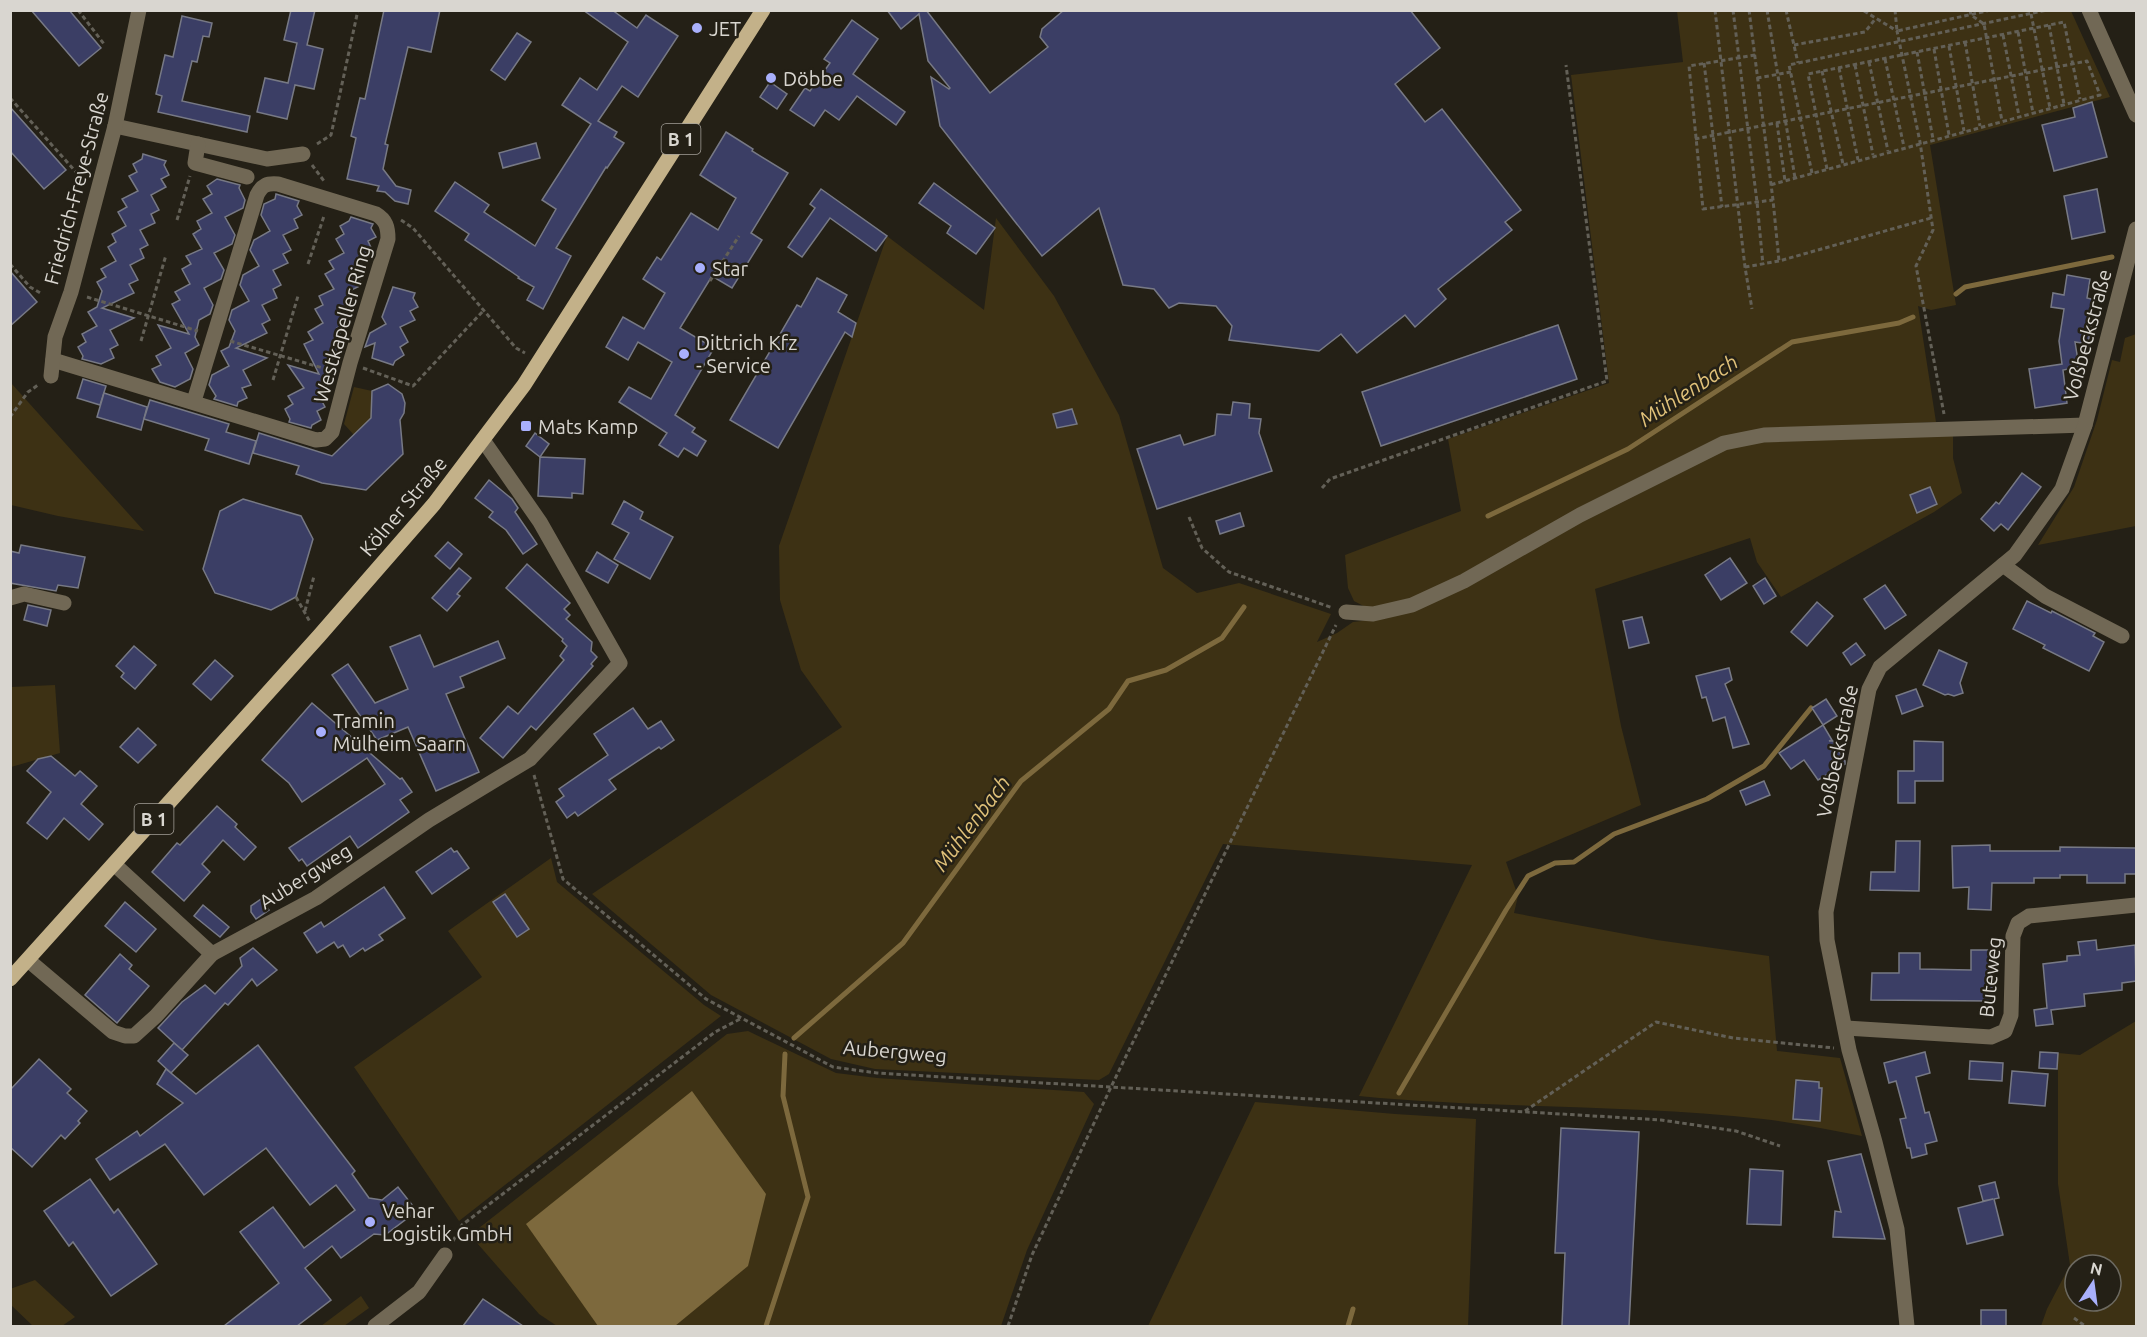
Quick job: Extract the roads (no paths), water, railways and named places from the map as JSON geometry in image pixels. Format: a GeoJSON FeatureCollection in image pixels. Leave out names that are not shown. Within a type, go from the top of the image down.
{"type":"FeatureCollection","features":[{"type":"Feature","properties":{"kind":"main road","name":"Kölner Straße"},"geometry":{"type":"LineString","coordinates":[[10,979],[319,636],[434,504],[539,362],[763,10]]}},
{"type":"Feature","properties":{"kind":"street","name":"Friedrich-Freye-Straße"},"geometry":{"type":"LineString","coordinates":[[52,368],[55,337],[70,292],[115,126],[139,10]]}},
{"type":"Feature","properties":{"kind":"street"},"geometry":{"type":"LineString","coordinates":[[2090,10],[2136,115]]}},
{"type":"Feature","properties":{"kind":"street"},"geometry":{"type":"LineString","coordinates":[[115,126],[267,159],[303,154]]}},
{"type":"Feature","properties":{"kind":"street"},"geometry":{"type":"LineString","coordinates":[[198,144],[195,163],[248,177]]}},
{"type":"Feature","properties":{"kind":"street","name":"Westkapeller Ring"},"geometry":{"type":"LineString","coordinates":[[52,368],[194,401],[316,440],[326,439],[332,432],[388,239],[386,224],[382,218],[376,214],[278,184],[269,183],[263,186],[257,195],[194,401]]}},
{"type":"Feature","properties":{"kind":"street","name":"Voßbeckstraße"},"geometry":{"type":"LineString","coordinates":[[1907,1326],[1897,1229],[1849,1050],[1827,940],[1826,912],[1869,689],[1880,667],[2015,555],[2061,489],[2085,425],[2136,229]]}},
{"type":"Feature","properties":{"kind":"street"},"geometry":{"type":"LineString","coordinates":[[1346,612],[1373,614],[1412,605],[1464,581],[1580,515],[1724,443],[1764,435],[2085,425]]}},
{"type":"Feature","properties":{"kind":"street","name":"Aubergweg"},"geometry":{"type":"LineString","coordinates":[[28,960],[113,1032],[134,1036],[156,1016],[212,954],[316,898],[429,820],[530,759],[620,663],[540,522],[483,440]]}},
{"type":"Feature","properties":{"kind":"street"},"geometry":{"type":"LineString","coordinates":[[2003,565],[2045,596],[2122,636]]}},
{"type":"Feature","properties":{"kind":"street"},"geometry":{"type":"LineString","coordinates":[[10,598],[24,594],[64,603]]}},
{"type":"Feature","properties":{"kind":"street"},"geometry":{"type":"LineString","coordinates":[[114,864],[212,954]]}},
{"type":"Feature","properties":{"kind":"street","name":"Buteweg"},"geometry":{"type":"LineString","coordinates":[[1846,1028],[1991,1037],[2005,1030],[2011,1015],[2013,936],[2018,923],[2029,916],[2136,905]]}},
{"type":"Feature","properties":{"kind":"street"},"geometry":{"type":"LineString","coordinates":[[375,1326],[419,1292],[445,1255]]}},
{"type":"Feature","properties":{"kind":"waterway","name":"Mühlenbach"},"geometry":{"type":"LineString","coordinates":[[1956,294],[1965,287],[2112,257]]}},
{"type":"Feature","properties":{"kind":"waterway","name":"Mühlenbach"},"geometry":{"type":"LineString","coordinates":[[1488,516],[1628,449],[1792,342],[1899,323],[1913,317]]}},
{"type":"Feature","properties":{"kind":"waterway","name":"Mühlenbach"},"geometry":{"type":"LineString","coordinates":[[794,1038],[903,943],[1021,781],[1109,709],[1128,681],[1166,670],[1222,638],[1244,607]]}},
{"type":"Feature","properties":{"kind":"waterway"},"geometry":{"type":"LineString","coordinates":[[1399,1093],[1528,876],[1555,863],[1574,862],[1614,834],[1707,799],[1764,766],[1811,708]]}},
{"type":"Feature","properties":{"kind":"waterway","name":"Mühlenbach"},"geometry":{"type":"LineString","coordinates":[[766,1326],[808,1197],[783,1096],[785,1054]]}},
{"type":"Feature","properties":{"kind":"waterway"},"geometry":{"type":"LineString","coordinates":[[1348,1326],[1353,1309]]}},
{"type":"Feature","properties":{"kind":"place","name":"JET"},"geometry":{"type":"Point","coordinates":[697,28]}},
{"type":"Feature","properties":{"kind":"place","name":"Döbbe"},"geometry":{"type":"Point","coordinates":[771,78]}},
{"type":"Feature","properties":{"kind":"place","name":"Star"},"geometry":{"type":"Point","coordinates":[700,268]}},
{"type":"Feature","properties":{"kind":"place","name":"Dittrich Kfz - Service"},"geometry":{"type":"Point","coordinates":[684,354]}},
{"type":"Feature","properties":{"kind":"place","name":"Mats Kamp"},"geometry":{"type":"Point","coordinates":[526,426]}},
{"type":"Feature","properties":{"kind":"place","name":"Tramin Mülheim Saarn"},"geometry":{"type":"Point","coordinates":[321,732]}},
{"type":"Feature","properties":{"kind":"place","name":"Vehar Logistik GmbH"},"geometry":{"type":"Point","coordinates":[370,1222]}}]}
